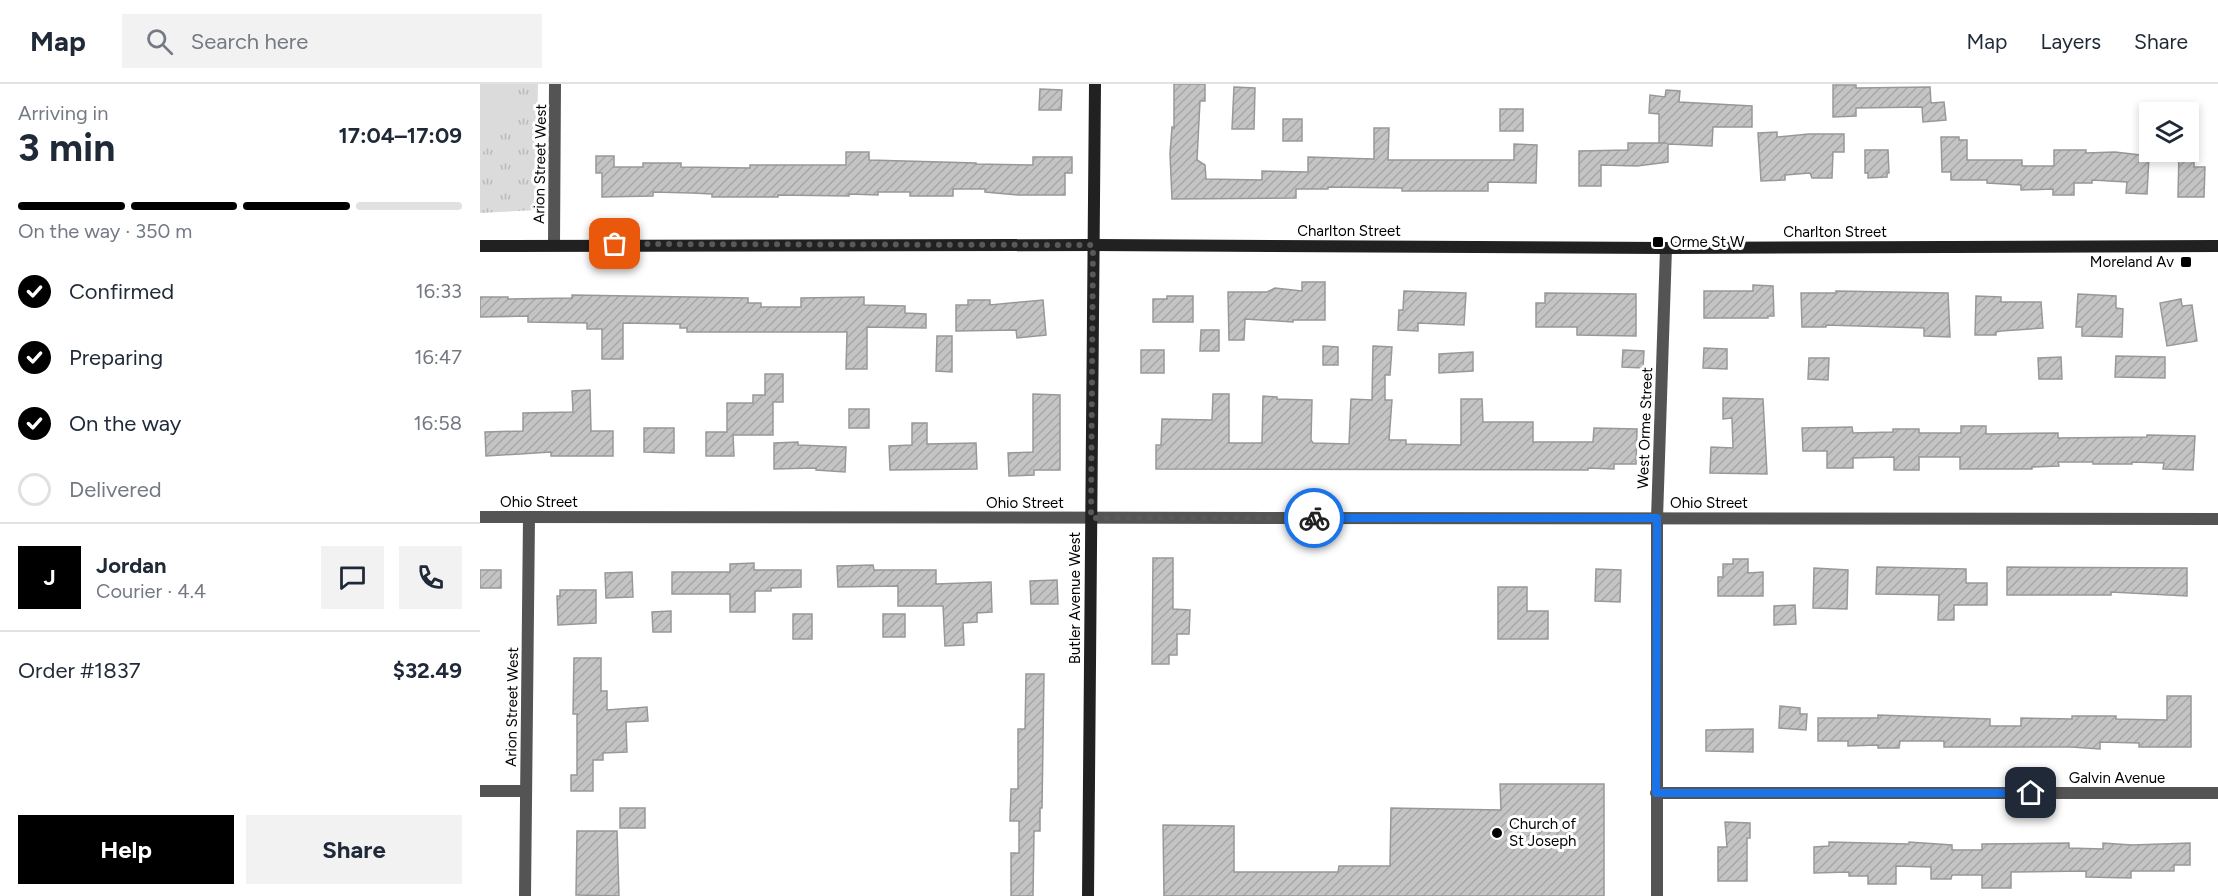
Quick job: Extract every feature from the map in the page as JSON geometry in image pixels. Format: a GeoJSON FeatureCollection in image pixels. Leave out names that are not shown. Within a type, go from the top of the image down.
{"type":"FeatureCollection","features":[{"type":"Feature","properties":{"kind":"street","name":"Arion Street West"},"geometry":{"type":"LineString","coordinates":[[554,244],[555,84]]}},
{"type":"Feature","properties":{"kind":"street","name":"Butler Avenue West"},"geometry":{"type":"LineString","coordinates":[[1088,896],[1095,84]]}},
{"type":"Feature","properties":{"kind":"street","name":"Charlton Street"},"geometry":{"type":"LineString","coordinates":[[480,246],[554,244],[1666,248],[2218,246]]}},
{"type":"Feature","properties":{"kind":"street","name":"West Orme Street"},"geometry":{"type":"LineString","coordinates":[[1657,896],[1657,518],[1666,248]]}},
{"type":"Feature","properties":{"kind":"street","name":"Ohio Street"},"geometry":{"type":"LineString","coordinates":[[480,518],[2218,519]]}},
{"type":"Feature","properties":{"kind":"street","name":"Arion Street West"},"geometry":{"type":"LineString","coordinates":[[525,896],[529,518]]}},
{"type":"Feature","properties":{"kind":"street"},"geometry":{"type":"LineString","coordinates":[[480,791],[526,791]]}},
{"type":"Feature","properties":{"kind":"street","name":"Galvin Avenue"},"geometry":{"type":"LineString","coordinates":[[1656,793],[2218,793]]}},
{"type":"Feature","properties":{"kind":"green space"},"geometry":{"type":"Polygon","coordinates":[[[480,84],[538,84],[536,210],[480,213],[480,84]]]}},
{"type":"Feature","properties":{"kind":"green space"},"geometry":{"type":"Polygon","coordinates":[[[480,84],[520,84],[505,122],[480,155],[480,84]]]}},
{"type":"Feature","properties":{"kind":"building"},"geometry":{"type":"Polygon","coordinates":[[[1174,84],[1205,84],[1205,101],[1200,101],[1197,160],[1205,165],[1206,179],[1262,180],[1262,171],[1308,172],[1308,157],[1374,159],[1374,128],[1389,128],[1388,160],[1514,160],[1514,144],[1537,145],[1536,183],[1488,182],[1488,191],[1402,191],[1402,188],[1328,187],[1328,189],[1296,189],[1296,198],[1172,199],[1170,154],[1172,127],[1174,128],[1174,84]]]}},
{"type":"Feature","properties":{"kind":"building"},"geometry":{"type":"Polygon","coordinates":[[[1833,85],[1856,85],[1856,88],[1930,87],[1931,103],[1944,102],[1946,120],[1923,122],[1922,107],[1856,108],[1856,116],[1833,117],[1833,85]]]}},
{"type":"Feature","properties":{"kind":"building"},"geometry":{"type":"Polygon","coordinates":[[[1234,87],[1255,88],[1254,129],[1232,129],[1234,87]]]}},
{"type":"Feature","properties":{"kind":"building"},"geometry":{"type":"Polygon","coordinates":[[[1040,89],[1062,90],[1061,110],[1039,110],[1040,89]]]}},
{"type":"Feature","properties":{"kind":"building"},"geometry":{"type":"Polygon","coordinates":[[[1666,90],[1680,91],[1679,102],[1752,106],[1752,127],[1713,127],[1712,146],[1668,144],[1668,162],[1637,166],[1601,165],[1601,186],[1579,186],[1579,151],[1628,150],[1628,143],[1659,143],[1659,114],[1649,113],[1650,95],[1665,97],[1666,90]]]}},
{"type":"Feature","properties":{"kind":"building"},"geometry":{"type":"Polygon","coordinates":[[[1500,109],[1523,109],[1523,131],[1500,131],[1500,109]]]}},
{"type":"Feature","properties":{"kind":"building"},"geometry":{"type":"Polygon","coordinates":[[[1283,119],[1302,119],[1302,141],[1283,141],[1283,119]]]}},
{"type":"Feature","properties":{"kind":"building"},"geometry":{"type":"Polygon","coordinates":[[[1777,132],[1777,137],[1844,134],[1844,152],[1833,152],[1832,178],[1812,178],[1810,173],[1785,175],[1785,180],[1761,181],[1758,133],[1777,132]]]}},
{"type":"Feature","properties":{"kind":"building"},"geometry":{"type":"Polygon","coordinates":[[[1941,137],[1959,137],[1959,140],[1967,140],[1967,160],[2022,160],[2022,166],[2054,166],[2054,150],[2086,150],[2086,153],[2115,152],[2139,155],[2139,162],[2149,162],[2147,194],[2126,193],[2127,182],[2092,180],[2092,183],[2074,183],[2074,195],[2053,195],[2053,189],[2021,190],[2021,185],[1987,183],[1987,180],[1951,180],[1951,172],[1942,172],[1941,137]]]}},
{"type":"Feature","properties":{"kind":"building"},"geometry":{"type":"Polygon","coordinates":[[[1865,150],[1888,150],[1889,173],[1887,177],[1868,178],[1868,173],[1865,173],[1865,150]]]}},
{"type":"Feature","properties":{"kind":"building"},"geometry":{"type":"Polygon","coordinates":[[[846,152],[869,152],[869,160],[976,164],[1033,165],[1033,157],[1072,157],[1072,173],[1065,173],[1065,195],[1018,195],[985,192],[985,189],[953,189],[953,196],[910,196],[910,192],[878,192],[878,195],[849,194],[849,196],[712,197],[712,194],[653,192],[653,196],[602,197],[602,173],[596,173],[596,156],[614,156],[614,167],[643,167],[643,163],[681,163],[681,167],[750,168],[750,165],[846,165],[846,152]]]}},
{"type":"Feature","properties":{"kind":"building"},"geometry":{"type":"Polygon","coordinates":[[[2179,162],[2194,162],[2194,167],[2205,167],[2204,197],[2178,197],[2179,162]]]}},
{"type":"Feature","properties":{"kind":"building"},"geometry":{"type":"Polygon","coordinates":[[[1302,282],[1325,282],[1325,320],[1293,320],[1293,322],[1245,319],[1244,340],[1229,340],[1228,292],[1267,292],[1275,288],[1302,291],[1302,282]]]}},
{"type":"Feature","properties":{"kind":"building"},"geometry":{"type":"Polygon","coordinates":[[[1753,285],[1773,286],[1774,316],[1768,316],[1768,318],[1704,318],[1704,291],[1753,291],[1753,285]]]}},
{"type":"Feature","properties":{"kind":"building"},"geometry":{"type":"Polygon","coordinates":[[[1404,291],[1466,293],[1464,325],[1418,323],[1418,331],[1398,330],[1399,310],[1403,310],[1404,291]]]}},
{"type":"Feature","properties":{"kind":"building"},"geometry":{"type":"Polygon","coordinates":[[[1836,291],[1948,293],[1950,337],[1924,336],[1924,328],[1826,325],[1826,327],[1802,327],[1801,293],[1836,293],[1836,291]]]}},
{"type":"Feature","properties":{"kind":"building"},"geometry":{"type":"Polygon","coordinates":[[[1545,293],[1636,294],[1636,336],[1577,335],[1577,327],[1536,327],[1536,303],[1545,303],[1545,293]]]}},
{"type":"Feature","properties":{"kind":"building"},"geometry":{"type":"Polygon","coordinates":[[[2078,294],[2116,296],[2116,308],[2123,309],[2122,337],[2082,336],[2082,327],[2076,327],[2078,294]]]}},
{"type":"Feature","properties":{"kind":"building"},"geometry":{"type":"Polygon","coordinates":[[[572,295],[748,298],[748,303],[761,303],[761,307],[801,307],[801,298],[864,297],[864,305],[905,306],[905,313],[926,314],[926,328],[867,327],[867,369],[846,369],[847,332],[687,332],[687,328],[680,328],[680,324],[623,323],[623,359],[602,359],[602,329],[587,329],[587,323],[528,322],[528,316],[480,317],[480,297],[572,298],[572,295]]]}},
{"type":"Feature","properties":{"kind":"building"},"geometry":{"type":"Polygon","coordinates":[[[1167,296],[1193,296],[1193,322],[1153,322],[1153,299],[1167,299],[1167,296]]]}},
{"type":"Feature","properties":{"kind":"building"},"geometry":{"type":"Polygon","coordinates":[[[1976,296],[2001,297],[2001,302],[2041,302],[2043,328],[2001,331],[1996,332],[1996,335],[1975,335],[1976,296]]]}},
{"type":"Feature","properties":{"kind":"building"},"geometry":{"type":"Polygon","coordinates":[[[2181,299],[2182,306],[2192,305],[2197,341],[2167,346],[2160,303],[2181,299]]]}},
{"type":"Feature","properties":{"kind":"building"},"geometry":{"type":"Polygon","coordinates":[[[968,300],[990,300],[990,305],[1043,300],[1046,335],[1017,338],[1016,330],[956,331],[956,305],[968,305],[968,300]]]}},
{"type":"Feature","properties":{"kind":"building"},"geometry":{"type":"Polygon","coordinates":[[[1201,330],[1219,330],[1219,351],[1200,351],[1201,330]]]}},
{"type":"Feature","properties":{"kind":"building"},"geometry":{"type":"Polygon","coordinates":[[[937,336],[952,336],[952,372],[936,371],[937,336]]]}},
{"type":"Feature","properties":{"kind":"building"},"geometry":{"type":"Polygon","coordinates":[[[1323,346],[1338,347],[1338,365],[1323,365],[1323,346]]]}},
{"type":"Feature","properties":{"kind":"building"},"geometry":{"type":"Polygon","coordinates":[[[1373,346],[1392,347],[1390,375],[1385,375],[1385,400],[1392,400],[1389,440],[1406,440],[1406,444],[1461,445],[1461,399],[1482,399],[1483,422],[1533,422],[1533,442],[1593,442],[1594,428],[1637,429],[1636,464],[1614,464],[1614,469],[1588,468],[1588,470],[1156,469],[1156,445],[1161,445],[1162,419],[1212,420],[1213,394],[1229,394],[1229,443],[1262,443],[1263,396],[1277,397],[1277,399],[1312,400],[1311,440],[1313,443],[1349,444],[1351,399],[1372,400],[1373,346]]]}},
{"type":"Feature","properties":{"kind":"building"},"geometry":{"type":"Polygon","coordinates":[[[1704,348],[1727,349],[1727,369],[1703,368],[1704,348]]]}},
{"type":"Feature","properties":{"kind":"building"},"geometry":{"type":"Polygon","coordinates":[[[1141,350],[1164,350],[1164,373],[1141,373],[1141,350]]]}},
{"type":"Feature","properties":{"kind":"building"},"geometry":{"type":"Polygon","coordinates":[[[1623,350],[1644,351],[1643,368],[1622,367],[1623,350]]]}},
{"type":"Feature","properties":{"kind":"building"},"geometry":{"type":"Polygon","coordinates":[[[1473,352],[1473,371],[1439,373],[1439,354],[1473,352]]]}},
{"type":"Feature","properties":{"kind":"building"},"geometry":{"type":"Polygon","coordinates":[[[2116,356],[2165,357],[2165,378],[2115,377],[2116,356]]]}},
{"type":"Feature","properties":{"kind":"building"},"geometry":{"type":"Polygon","coordinates":[[[2061,357],[2062,379],[2039,379],[2038,358],[2061,357]]]}},
{"type":"Feature","properties":{"kind":"building"},"geometry":{"type":"Polygon","coordinates":[[[1809,358],[1829,358],[1828,380],[1808,379],[1809,358]]]}},
{"type":"Feature","properties":{"kind":"building"},"geometry":{"type":"Polygon","coordinates":[[[765,374],[783,374],[783,402],[773,402],[773,435],[733,435],[734,456],[706,456],[706,432],[727,432],[727,403],[753,403],[753,395],[765,395],[765,374]]]}},
{"type":"Feature","properties":{"kind":"building"},"geometry":{"type":"Polygon","coordinates":[[[590,390],[591,431],[613,431],[613,456],[551,456],[551,452],[486,456],[485,432],[523,431],[523,413],[573,412],[572,391],[590,390]]]}},
{"type":"Feature","properties":{"kind":"building"},"geometry":{"type":"Polygon","coordinates":[[[1033,394],[1060,395],[1060,470],[1034,470],[1034,475],[1009,476],[1008,453],[1033,452],[1033,394]]]}},
{"type":"Feature","properties":{"kind":"building"},"geometry":{"type":"Polygon","coordinates":[[[1723,398],[1763,399],[1767,474],[1710,473],[1711,447],[1733,448],[1732,418],[1723,419],[1723,398]]]}},
{"type":"Feature","properties":{"kind":"building"},"geometry":{"type":"Polygon","coordinates":[[[849,409],[869,409],[869,428],[849,428],[849,409]]]}},
{"type":"Feature","properties":{"kind":"building"},"geometry":{"type":"Polygon","coordinates":[[[912,423],[927,423],[927,444],[976,443],[977,469],[890,470],[889,446],[912,445],[912,423]]]}},
{"type":"Feature","properties":{"kind":"building"},"geometry":{"type":"Polygon","coordinates":[[[1961,426],[1986,426],[1986,434],[2058,433],[2058,438],[2195,436],[2193,470],[2163,469],[2164,463],[2132,462],[2132,464],[2093,464],[2093,462],[2058,462],[2059,466],[2032,467],[2032,469],[1960,469],[1960,457],[1919,457],[1919,470],[1894,470],[1894,457],[1853,458],[1853,468],[1827,468],[1827,451],[1803,451],[1802,428],[1852,427],[1853,433],[1919,429],[1919,433],[1961,433],[1961,426]]]}},
{"type":"Feature","properties":{"kind":"building"},"geometry":{"type":"Polygon","coordinates":[[[644,428],[674,428],[674,453],[644,452],[644,428]]]}},
{"type":"Feature","properties":{"kind":"building"},"geometry":{"type":"Polygon","coordinates":[[[798,442],[798,445],[846,447],[845,472],[816,470],[816,468],[774,469],[774,443],[798,442]]]}},
{"type":"Feature","properties":{"kind":"building"},"geometry":{"type":"Polygon","coordinates":[[[1153,558],[1173,558],[1173,609],[1190,610],[1189,634],[1177,634],[1177,655],[1169,655],[1169,664],[1152,664],[1153,558]]]}},
{"type":"Feature","properties":{"kind":"building"},"geometry":{"type":"Polygon","coordinates":[[[1733,559],[1748,559],[1748,573],[1763,572],[1763,596],[1718,596],[1718,577],[1723,577],[1723,564],[1733,564],[1733,559]]]}},
{"type":"Feature","properties":{"kind":"building"},"geometry":{"type":"Polygon","coordinates":[[[754,563],[754,570],[801,570],[801,587],[755,591],[755,612],[730,612],[730,594],[672,594],[672,572],[730,572],[730,564],[754,563]]]}},
{"type":"Feature","properties":{"kind":"building"},"geometry":{"type":"Polygon","coordinates":[[[873,565],[874,570],[936,570],[936,584],[991,582],[992,612],[977,613],[977,622],[963,623],[964,645],[945,646],[943,606],[898,606],[898,586],[838,587],[837,566],[873,565]]]}},
{"type":"Feature","properties":{"kind":"building"},"geometry":{"type":"Polygon","coordinates":[[[1877,567],[1966,569],[1966,583],[1987,583],[1987,605],[1954,605],[1954,620],[1938,620],[1939,595],[1876,594],[1877,567]]]}},
{"type":"Feature","properties":{"kind":"building"},"geometry":{"type":"Polygon","coordinates":[[[2007,567],[2187,568],[2187,596],[2111,592],[2111,595],[2007,595],[2007,567]]]}},
{"type":"Feature","properties":{"kind":"building"},"geometry":{"type":"Polygon","coordinates":[[[1814,568],[1848,570],[1847,609],[1813,608],[1814,568]]]}},
{"type":"Feature","properties":{"kind":"building"},"geometry":{"type":"Polygon","coordinates":[[[1596,569],[1621,570],[1620,602],[1595,601],[1596,569]]]}},
{"type":"Feature","properties":{"kind":"building"},"geometry":{"type":"Polygon","coordinates":[[[480,570],[501,570],[501,588],[480,588],[480,570]]]}},
{"type":"Feature","properties":{"kind":"building"},"geometry":{"type":"Polygon","coordinates":[[[632,572],[633,597],[606,598],[605,573],[632,572]]]}},
{"type":"Feature","properties":{"kind":"building"},"geometry":{"type":"Polygon","coordinates":[[[1057,580],[1058,604],[1031,604],[1030,581],[1057,580]]]}},
{"type":"Feature","properties":{"kind":"building"},"geometry":{"type":"Polygon","coordinates":[[[1498,587],[1527,587],[1527,611],[1548,611],[1548,639],[1498,639],[1498,587]]]}},
{"type":"Feature","properties":{"kind":"building"},"geometry":{"type":"Polygon","coordinates":[[[560,590],[596,590],[596,623],[558,625],[557,596],[560,596],[560,590]]]}},
{"type":"Feature","properties":{"kind":"building"},"geometry":{"type":"Polygon","coordinates":[[[1795,605],[1796,624],[1774,625],[1774,606],[1795,605]]]}},
{"type":"Feature","properties":{"kind":"building"},"geometry":{"type":"Polygon","coordinates":[[[671,611],[671,632],[653,632],[652,612],[671,611]]]}},
{"type":"Feature","properties":{"kind":"building"},"geometry":{"type":"Polygon","coordinates":[[[793,614],[812,614],[812,639],[793,639],[793,614]]]}},
{"type":"Feature","properties":{"kind":"building"},"geometry":{"type":"Polygon","coordinates":[[[883,614],[905,614],[905,637],[883,637],[883,614]]]}},
{"type":"Feature","properties":{"kind":"building"},"geometry":{"type":"Polygon","coordinates":[[[574,658],[601,658],[601,691],[607,691],[607,710],[647,707],[648,721],[626,722],[627,752],[603,753],[603,760],[593,760],[593,791],[571,791],[571,775],[577,775],[577,714],[573,714],[574,658]]]}},
{"type":"Feature","properties":{"kind":"building"},"geometry":{"type":"Polygon","coordinates":[[[1026,674],[1044,674],[1042,808],[1040,808],[1040,831],[1034,831],[1033,896],[1011,896],[1011,853],[1019,853],[1019,821],[1010,821],[1011,789],[1018,789],[1018,729],[1025,729],[1026,674]]]}},
{"type":"Feature","properties":{"kind":"building"},"geometry":{"type":"Polygon","coordinates":[[[2167,696],[2191,696],[2191,747],[2139,747],[2139,743],[2100,742],[2100,749],[1944,747],[1944,741],[1900,741],[1899,748],[1878,748],[1878,745],[1848,746],[1848,741],[1818,741],[1818,718],[1878,718],[1878,715],[1990,719],[1990,726],[2021,726],[2021,718],[2072,719],[2072,716],[2116,716],[2116,719],[2167,720],[2167,696]]]}},
{"type":"Feature","properties":{"kind":"building"},"geometry":{"type":"Polygon","coordinates":[[[1780,706],[1800,708],[1800,714],[1807,714],[1806,730],[1779,728],[1780,706]]]}},
{"type":"Feature","properties":{"kind":"building"},"geometry":{"type":"Polygon","coordinates":[[[1753,729],[1753,752],[1706,751],[1706,730],[1753,729]]]}},
{"type":"Feature","properties":{"kind":"building","name":"Church of St Joseph"},"geometry":{"type":"Polygon","coordinates":[[[1500,784],[1604,784],[1604,896],[1164,896],[1163,825],[1234,826],[1234,872],[1338,872],[1339,866],[1390,866],[1391,808],[1501,810],[1500,784]]]}},
{"type":"Feature","properties":{"kind":"building"},"geometry":{"type":"Polygon","coordinates":[[[620,808],[645,808],[645,828],[620,828],[620,808]]]}},
{"type":"Feature","properties":{"kind":"building"},"geometry":{"type":"Polygon","coordinates":[[[1725,822],[1750,823],[1750,838],[1747,838],[1747,881],[1718,881],[1718,847],[1727,847],[1725,822]]]}},
{"type":"Feature","properties":{"kind":"building"},"geometry":{"type":"Polygon","coordinates":[[[577,831],[617,831],[619,896],[576,895],[577,831]]]}},
{"type":"Feature","properties":{"kind":"building"},"geometry":{"type":"Polygon","coordinates":[[[1829,842],[1909,844],[1909,842],[1952,845],[1952,850],[1982,850],[1982,844],[2069,843],[2069,848],[2103,849],[2103,843],[2132,845],[2190,843],[2190,865],[2174,865],[2174,871],[2131,871],[2131,878],[2086,877],[2086,871],[2011,872],[2011,888],[1982,888],[1982,875],[1952,875],[1951,879],[1931,879],[1931,867],[1896,866],[1896,884],[1868,884],[1868,876],[1849,876],[1849,872],[1814,873],[1814,847],[1829,846],[1829,842]]]}},
{"type":"Feature","properties":{"kind":"way so far"},"geometry":{"type":"LineString","coordinates":[[615,244],[1093,245],[1091,518],[1314,518]]}},
{"type":"Feature","properties":{"kind":"place","name":"Orme St W"},"geometry":{"type":"Point","coordinates":[1658,242]}},
{"type":"Feature","properties":{"kind":"place","name":"Moreland Av"},"geometry":{"type":"Point","coordinates":[2186,262]}},
{"type":"Feature","properties":{"kind":"place","name":"Church of St Joseph"},"geometry":{"type":"Point","coordinates":[1497,833]}},
{"type":"Feature","properties":{"kind":"route"},"geometry":{"type":"LineString","coordinates":[[1314,518],[1657,518],[1656,793],[2031,793]]}}]}
